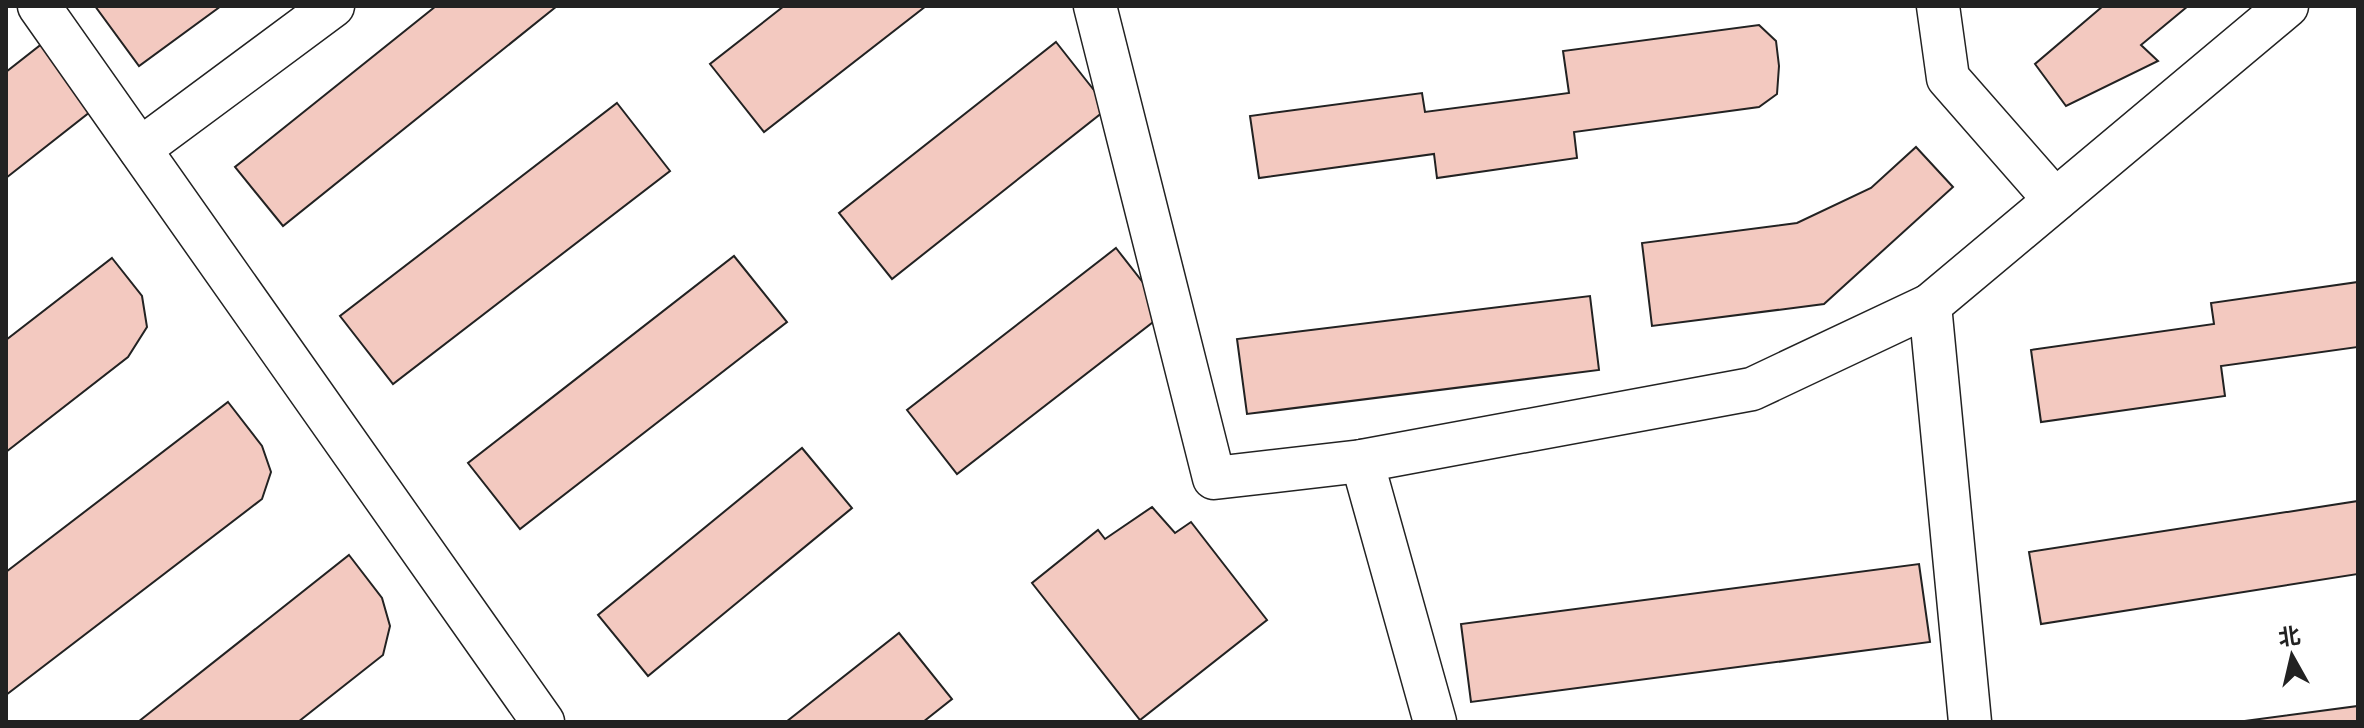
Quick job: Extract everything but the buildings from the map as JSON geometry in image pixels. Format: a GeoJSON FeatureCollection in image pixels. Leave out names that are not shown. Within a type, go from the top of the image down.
{"type":"FeatureCollection","features":[{"type":"Feature","properties":{"kind":"lane"},"geometry":{"type":"LineString","coordinates":[[39,6],[543,722]]}},
{"type":"Feature","properties":{"kind":"lane"},"geometry":{"type":"LineString","coordinates":[[140,149],[333,6]]}},
{"type":"Feature","properties":{"kind":"lane"},"geometry":{"type":"LineString","coordinates":[[1095,6],[1214,478],[1362,461],[1752,389],[1930,305],[2287,6]]}},
{"type":"Feature","properties":{"kind":"lane"},"geometry":{"type":"LineString","coordinates":[[1938,6],[1948,78],[2055,200]]}},
{"type":"Feature","properties":{"kind":"lane"},"geometry":{"type":"LineString","coordinates":[[1930,305],[1970,722]]}},
{"type":"Feature","properties":{"kind":"lane"},"geometry":{"type":"LineString","coordinates":[[1362,461],[1435,722]]}}]}
